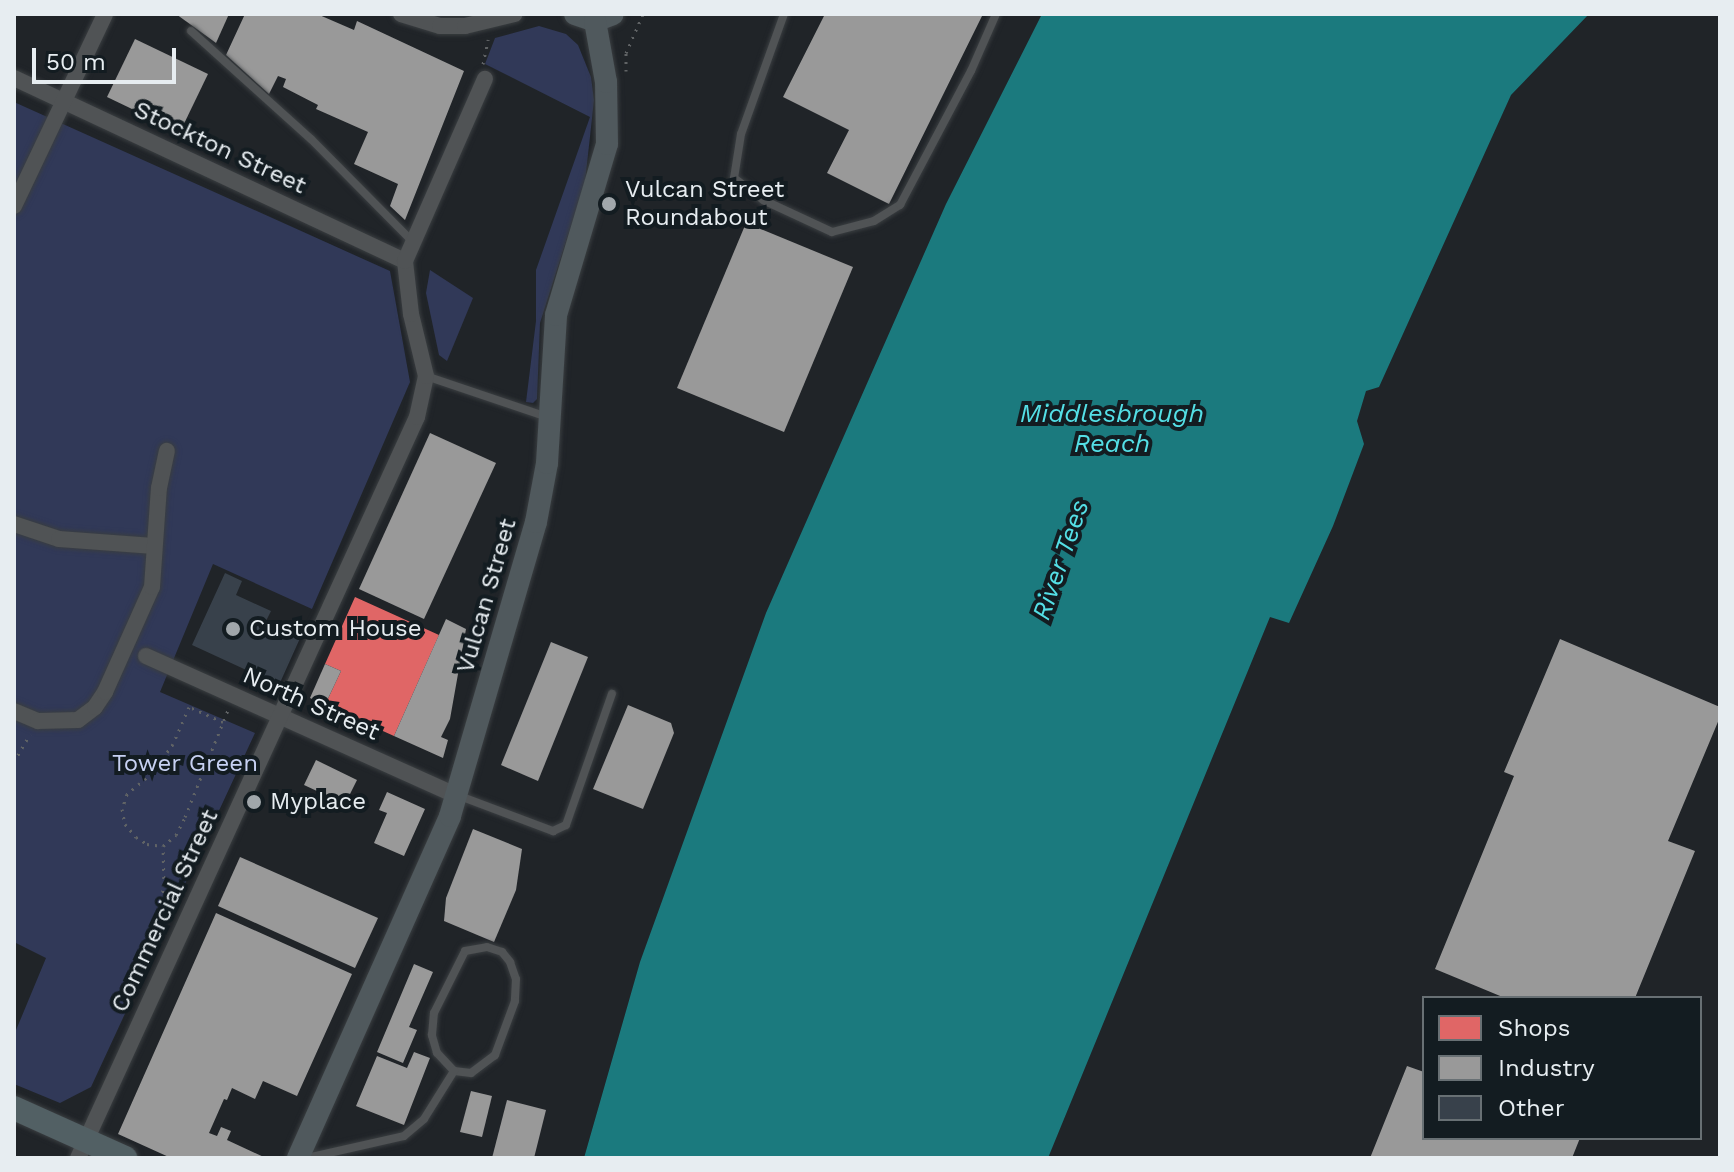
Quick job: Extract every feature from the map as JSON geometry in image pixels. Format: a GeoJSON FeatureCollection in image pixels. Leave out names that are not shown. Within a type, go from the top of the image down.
{"type":"FeatureCollection","features":[{"type":"Feature","properties":{"kind":"main road"},"geometry":{"type":"LineString","coordinates":[[14,1108],[82,1149],[125,1158]]}},
{"type":"Feature","properties":{"kind":"street"},"geometry":{"type":"LineString","coordinates":[[14,206],[105,14]]}},
{"type":"Feature","properties":{"kind":"street"},"geometry":{"type":"LineString","coordinates":[[401,14],[440,26],[495,20],[515,14]]}},
{"type":"Feature","properties":{"kind":"street","name":"Vulcan Street"},"geometry":{"type":"LineString","coordinates":[[298,1158],[456,795],[536,522],[547,463],[551,355],[556,315],[607,144],[606,82],[594,16]]}},
{"type":"Feature","properties":{"kind":"street","name":"Stockton Street"},"geometry":{"type":"LineString","coordinates":[[14,78],[405,261]]}},
{"type":"Feature","properties":{"kind":"street"},"geometry":{"type":"LineString","coordinates":[[405,261],[485,79]]}},
{"type":"Feature","properties":{"kind":"street","name":"Commercial Street"},"geometry":{"type":"LineString","coordinates":[[82,1149],[417,417],[426,376],[411,314],[405,261]]}},
{"type":"Feature","properties":{"kind":"street"},"geometry":{"type":"LineString","coordinates":[[14,711],[38,721],[78,720],[95,707],[105,692],[152,587],[154,546],[167,451]]}},
{"type":"Feature","properties":{"kind":"street"},"geometry":{"type":"LineString","coordinates":[[14,524],[59,539],[154,546]]}},
{"type":"Feature","properties":{"kind":"street","name":"North Street"},"geometry":{"type":"LineString","coordinates":[[146,656],[456,795]]}},
{"type":"Feature","properties":{"kind":"lane"},"geometry":{"type":"LineString","coordinates":[[784,14],[741,134],[734,178],[763,200],[832,232],[874,221],[900,205],[971,71],[996,14]]}},
{"type":"Feature","properties":{"kind":"lane"},"geometry":{"type":"LineString","coordinates":[[191,31],[311,139],[414,243]]}},
{"type":"Feature","properties":{"kind":"lane"},"geometry":{"type":"LineString","coordinates":[[426,376],[550,418]]}},
{"type":"Feature","properties":{"kind":"lane"},"geometry":{"type":"LineString","coordinates":[[456,795],[553,831],[566,825],[612,694]]}},
{"type":"Feature","properties":{"kind":"lane"},"geometry":{"type":"LineString","coordinates":[[487,947],[502,952],[510,962],[516,979],[510,1022],[495,1055],[482,1067],[471,1073],[454,1071],[437,1053],[432,1035],[434,1013],[465,951],[487,947]]}},
{"type":"Feature","properties":{"kind":"lane"},"geometry":{"type":"LineString","coordinates":[[307,1158],[404,1136],[424,1119],[454,1071]]}},
{"type":"Feature","properties":{"kind":"path"},"geometry":{"type":"LineString","coordinates":[[485,79],[482,57],[495,20]]}},
{"type":"Feature","properties":{"kind":"path"},"geometry":{"type":"LineString","coordinates":[[223,722],[189,707],[173,744],[152,773],[127,794],[122,809],[125,824],[147,844],[163,846],[176,835],[185,817],[234,695]]}},
{"type":"Feature","properties":{"kind":"path"},"geometry":{"type":"LineString","coordinates":[[14,762],[38,721]]}},
{"type":"Feature","properties":{"kind":"path"},"geometry":{"type":"LineString","coordinates":[[151,947],[164,886],[163,846]]}},
{"type":"Feature","properties":{"kind":"green space"},"geometry":{"type":"Polygon","coordinates":[[[539,26],[566,34],[578,45],[591,77],[594,100],[585,182],[540,323],[537,399],[533,403],[526,402],[536,321],[536,270],[590,117],[485,64],[495,38],[539,26]]]}},
{"type":"Feature","properties":{"kind":"green space","name":"Tower Green"},"geometry":{"type":"Polygon","coordinates":[[[14,102],[390,271],[410,382],[312,609],[213,564],[160,692],[255,733],[91,1087],[60,1103],[14,1084],[14,1035],[46,958],[14,942],[14,102]]]}},
{"type":"Feature","properties":{"kind":"green space"},"geometry":{"type":"Polygon","coordinates":[[[430,270],[473,298],[447,361],[439,355],[426,293],[430,270]]]}},
{"type":"Feature","properties":{"kind":"water","name":"Middlesbrough Reach"},"geometry":{"type":"Polygon","coordinates":[[[1042,14],[1589,14],[1511,95],[1379,387],[1366,391],[1357,421],[1364,444],[1333,526],[1289,623],[1270,617],[1048,1158],[584,1158],[640,962],[766,613],[946,204],[1042,14]]]}},
{"type":"Feature","properties":{"kind":"building: Shops"},"geometry":{"type":"Polygon","coordinates":[[[355,597],[439,635],[394,736],[325,705],[341,671],[325,664],[355,597]]]}},
{"type":"Feature","properties":{"kind":"building: Industry"},"geometry":{"type":"Polygon","coordinates":[[[176,14],[229,14],[216,43],[176,14]]]}},
{"type":"Feature","properties":{"kind":"building: Industry"},"geometry":{"type":"Polygon","coordinates":[[[245,14],[317,14],[354,30],[357,21],[464,71],[405,220],[390,206],[398,184],[354,164],[368,132],[316,109],[318,105],[283,87],[286,79],[278,76],[269,94],[226,55],[245,14]]]}},
{"type":"Feature","properties":{"kind":"building: Industry"},"geometry":{"type":"Polygon","coordinates":[[[825,14],[983,14],[889,204],[827,173],[849,130],[783,97],[825,14]]]}},
{"type":"Feature","properties":{"kind":"building: Industry"},"geometry":{"type":"Polygon","coordinates":[[[135,39],[208,74],[180,132],[107,97],[135,39]]]}},
{"type":"Feature","properties":{"kind":"building: Industry"},"geometry":{"type":"Polygon","coordinates":[[[746,223],[853,267],[784,432],[677,388],[746,223]]]}},
{"type":"Feature","properties":{"kind":"building: Industry"},"geometry":{"type":"Polygon","coordinates":[[[430,433],[496,463],[424,619],[359,589],[430,433]]]}},
{"type":"Feature","properties":{"kind":"building: Industry"},"geometry":{"type":"Polygon","coordinates":[[[446,619],[466,629],[450,719],[441,737],[448,740],[443,758],[394,736],[446,619]]]}},
{"type":"Feature","properties":{"kind":"building: Industry"},"geometry":{"type":"Polygon","coordinates":[[[1560,639],[1720,707],[1720,717],[1668,841],[1695,851],[1636,996],[1500,996],[1435,969],[1514,776],[1504,772],[1560,639]]]}},
{"type":"Feature","properties":{"kind":"building: Industry"},"geometry":{"type":"Polygon","coordinates":[[[551,642],[588,657],[538,781],[501,765],[551,642]]]}},
{"type":"Feature","properties":{"kind":"building: Industry"},"geometry":{"type":"Polygon","coordinates":[[[325,664],[341,671],[325,705],[310,698],[325,664]]]}},
{"type":"Feature","properties":{"kind":"building: Industry"},"geometry":{"type":"Polygon","coordinates":[[[628,705],[671,723],[674,733],[643,809],[593,789],[628,705]]]}},
{"type":"Feature","properties":{"kind":"building: Industry"},"geometry":{"type":"Polygon","coordinates":[[[316,760],[357,780],[345,804],[304,785],[316,760]]]}},
{"type":"Feature","properties":{"kind":"building: Industry"},"geometry":{"type":"Polygon","coordinates":[[[387,792],[425,809],[404,856],[374,843],[387,813],[379,810],[387,792]]]}},
{"type":"Feature","properties":{"kind":"building: Industry"},"geometry":{"type":"Polygon","coordinates":[[[473,829],[522,849],[516,890],[494,942],[444,921],[446,898],[473,829]]]}},
{"type":"Feature","properties":{"kind":"building: Industry"},"geometry":{"type":"Polygon","coordinates":[[[240,857],[378,918],[355,968],[218,906],[240,857]]]}},
{"type":"Feature","properties":{"kind":"building: Industry"},"geometry":{"type":"Polygon","coordinates":[[[216,913],[352,974],[297,1096],[263,1081],[255,1099],[232,1088],[227,1100],[224,1099],[209,1133],[217,1136],[221,1127],[231,1131],[227,1140],[266,1158],[171,1158],[118,1134],[216,913]]]}},
{"type":"Feature","properties":{"kind":"building: Industry"},"geometry":{"type":"Polygon","coordinates":[[[414,964],[433,972],[409,1027],[417,1030],[403,1063],[377,1052],[414,964]]]}},
{"type":"Feature","properties":{"kind":"building: Industry"},"geometry":{"type":"Polygon","coordinates":[[[414,1052],[430,1058],[404,1125],[356,1106],[377,1056],[407,1068],[414,1052]]]}},
{"type":"Feature","properties":{"kind":"building: Industry"},"geometry":{"type":"Polygon","coordinates":[[[1407,1066],[1422,1071],[1422,1140],[1579,1140],[1572,1158],[1370,1158],[1407,1066]]]}},
{"type":"Feature","properties":{"kind":"building: Industry"},"geometry":{"type":"Polygon","coordinates":[[[471,1091],[492,1096],[482,1137],[460,1132],[471,1091]]]}},
{"type":"Feature","properties":{"kind":"building: Industry"},"geometry":{"type":"Polygon","coordinates":[[[507,1100],[546,1110],[534,1158],[492,1158],[507,1100]]]}},
{"type":"Feature","properties":{"kind":"building: Other","name":"Custom House"},"geometry":{"type":"Polygon","coordinates":[[[225,573],[242,581],[236,595],[271,611],[263,627],[272,631],[276,624],[301,636],[279,685],[192,645],[225,573]]]}},
{"type":"Feature","properties":{"kind":"place","name":"Vulcan Street Roundabout"},"geometry":{"type":"Point","coordinates":[609,204]}},
{"type":"Feature","properties":{"kind":"place","name":"Custom House"},"geometry":{"type":"Point","coordinates":[233,629]}},
{"type":"Feature","properties":{"kind":"place","name":"Myplace"},"geometry":{"type":"Point","coordinates":[254,802]}},
{"type":"Feature","properties":{"kind":"water label","name":"River Tees"},"geometry":{"type":"Point","coordinates":[1061,560]}}]}
